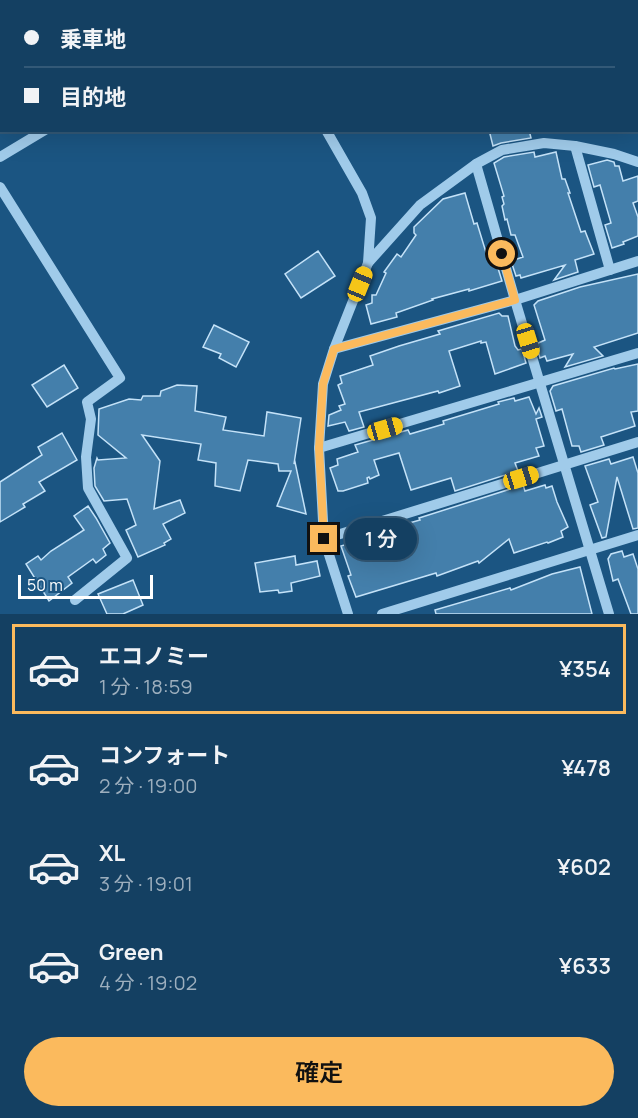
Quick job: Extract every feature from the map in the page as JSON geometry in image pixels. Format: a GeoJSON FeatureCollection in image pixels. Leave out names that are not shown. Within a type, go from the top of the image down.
{"type":"FeatureCollection","features":[{"type":"Feature","properties":{"kind":"street"},"geometry":{"type":"LineString","coordinates":[[0,158],[42,132]]}},
{"type":"Feature","properties":{"kind":"street"},"geometry":{"type":"LineString","coordinates":[[327,132],[362,193],[371,218],[368,262],[323,384],[319,448],[324,539],[348,614]]}},
{"type":"Feature","properties":{"kind":"street"},"geometry":{"type":"LineString","coordinates":[[368,262],[420,205],[476,164],[502,150],[544,143],[615,154],[638,162]]}},
{"type":"Feature","properties":{"kind":"street"},"geometry":{"type":"LineString","coordinates":[[575,146],[610,270]]}},
{"type":"Feature","properties":{"kind":"street"},"geometry":{"type":"LineString","coordinates":[[476,164],[609,614]]}},
{"type":"Feature","properties":{"kind":"street"},"geometry":{"type":"LineString","coordinates":[[0,187],[120,378],[87,402],[91,419],[86,457],[88,488],[127,558],[75,600]]}},
{"type":"Feature","properties":{"kind":"street"},"geometry":{"type":"LineString","coordinates":[[334,349],[515,300],[638,261]]}},
{"type":"Feature","properties":{"kind":"street"},"geometry":{"type":"LineString","coordinates":[[319,448],[638,353]]}},
{"type":"Feature","properties":{"kind":"street"},"geometry":{"type":"LineString","coordinates":[[324,539],[638,442]]}},
{"type":"Feature","properties":{"kind":"street"},"geometry":{"type":"LineString","coordinates":[[382,614],[638,535]]}},
{"type":"Feature","properties":{"kind":"building"},"geometry":{"type":"Polygon","coordinates":[[[490,132],[530,132],[531,138],[493,146],[490,132]]]}},
{"type":"Feature","properties":{"kind":"building"},"geometry":{"type":"Polygon","coordinates":[[[534,152],[535,157],[556,152],[562,179],[565,179],[581,232],[585,231],[594,254],[575,260],[578,272],[554,280],[565,265],[521,278],[520,275],[516,276],[511,261],[523,257],[515,235],[511,235],[507,219],[505,220],[502,206],[504,196],[494,163],[504,157],[534,152]]]}},
{"type":"Feature","properties":{"kind":"building"},"geometry":{"type":"Polygon","coordinates":[[[607,160],[619,166],[623,181],[638,176],[638,201],[633,203],[638,217],[638,236],[612,248],[605,225],[611,223],[600,185],[594,187],[588,165],[607,160]]]}},
{"type":"Feature","properties":{"kind":"building"},"geometry":{"type":"Polygon","coordinates":[[[465,193],[488,259],[493,266],[497,265],[502,281],[432,299],[396,313],[397,317],[371,324],[366,305],[372,303],[372,295],[376,295],[386,273],[384,272],[397,254],[401,257],[416,235],[414,227],[443,199],[465,193]]]}},
{"type":"Feature","properties":{"kind":"building"},"geometry":{"type":"Polygon","coordinates":[[[318,251],[335,276],[301,298],[285,274],[318,251]]]}},
{"type":"Feature","properties":{"kind":"building"},"geometry":{"type":"Polygon","coordinates":[[[638,274],[638,333],[594,347],[603,356],[565,367],[573,354],[547,361],[545,356],[540,358],[536,344],[545,340],[534,305],[538,301],[580,287],[638,274]]]}},
{"type":"Feature","properties":{"kind":"building"},"geometry":{"type":"Polygon","coordinates":[[[499,313],[502,316],[508,316],[515,346],[518,350],[522,349],[526,363],[495,374],[486,342],[481,343],[481,341],[449,351],[460,386],[359,412],[364,427],[349,431],[345,422],[328,426],[329,415],[341,410],[339,406],[345,404],[338,385],[342,383],[340,376],[373,365],[370,356],[440,334],[438,331],[499,313]]]}},
{"type":"Feature","properties":{"kind":"building"},"geometry":{"type":"Polygon","coordinates":[[[214,325],[249,342],[236,367],[219,358],[221,354],[203,347],[214,325]]]}},
{"type":"Feature","properties":{"kind":"building"},"geometry":{"type":"Polygon","coordinates":[[[638,364],[638,411],[631,412],[635,426],[601,437],[604,445],[581,452],[579,446],[572,446],[562,409],[556,411],[550,391],[553,386],[614,368],[638,364]]]}},
{"type":"Feature","properties":{"kind":"building"},"geometry":{"type":"Polygon","coordinates":[[[64,365],[78,388],[47,407],[32,385],[64,365]]]}},
{"type":"Feature","properties":{"kind":"building"},"geometry":{"type":"Polygon","coordinates":[[[177,385],[197,386],[195,411],[226,417],[223,430],[264,436],[267,412],[301,418],[294,464],[295,462],[306,514],[277,506],[291,471],[279,471],[278,464],[248,460],[240,491],[215,486],[216,463],[198,460],[201,444],[142,435],[160,461],[154,509],[180,500],[185,513],[163,524],[171,539],[164,543],[165,545],[138,557],[126,530],[136,525],[127,499],[104,501],[95,486],[94,468],[97,458],[98,460],[126,458],[98,435],[99,409],[129,399],[141,400],[143,396],[160,396],[161,391],[177,385]]]}},
{"type":"Feature","properties":{"kind":"building"},"geometry":{"type":"Polygon","coordinates":[[[529,397],[536,414],[539,408],[542,417],[536,419],[544,446],[536,448],[539,456],[515,463],[518,471],[455,491],[451,478],[411,490],[399,453],[374,460],[379,475],[367,478],[368,483],[338,491],[330,468],[338,465],[337,459],[358,452],[355,445],[408,430],[410,434],[499,404],[498,402],[529,397]]]}},
{"type":"Feature","properties":{"kind":"building"},"geometry":{"type":"Polygon","coordinates":[[[62,433],[77,460],[39,482],[45,491],[23,504],[25,507],[0,522],[0,482],[42,455],[38,447],[62,433]]]}},
{"type":"Feature","properties":{"kind":"building"},"geometry":{"type":"Polygon","coordinates":[[[633,457],[638,473],[638,528],[633,529],[617,477],[606,537],[602,538],[590,505],[598,502],[585,466],[609,459],[611,464],[633,457]]]}},
{"type":"Feature","properties":{"kind":"building"},"geometry":{"type":"Polygon","coordinates":[[[523,485],[525,491],[545,485],[546,488],[552,486],[568,527],[561,531],[563,537],[514,553],[509,539],[479,563],[478,561],[437,576],[436,573],[356,597],[341,546],[523,485]]]}},
{"type":"Feature","properties":{"kind":"building"},"geometry":{"type":"Polygon","coordinates":[[[88,506],[110,543],[103,549],[106,555],[96,563],[93,559],[68,577],[72,583],[49,601],[26,564],[38,556],[41,560],[84,530],[74,516],[88,506]]]}},
{"type":"Feature","properties":{"kind":"building"},"geometry":{"type":"Polygon","coordinates":[[[622,551],[624,557],[633,554],[638,569],[638,614],[631,614],[618,579],[613,581],[608,559],[611,554],[622,551]]]}},
{"type":"Feature","properties":{"kind":"building"},"geometry":{"type":"Polygon","coordinates":[[[295,556],[296,565],[317,561],[320,576],[291,583],[292,591],[260,592],[255,563],[295,556]]]}},
{"type":"Feature","properties":{"kind":"building"},"geometry":{"type":"Polygon","coordinates":[[[580,567],[592,614],[436,614],[435,610],[510,588],[511,590],[552,574],[580,567]]]}},
{"type":"Feature","properties":{"kind":"building"},"geometry":{"type":"Polygon","coordinates":[[[133,580],[143,605],[123,614],[107,614],[98,594],[133,580]]]}},
{"type":"Feature","properties":{"kind":"route"},"geometry":{"type":"LineString","coordinates":[[324,539],[319,448],[323,384],[334,349],[515,300],[502,254]]}}]}
